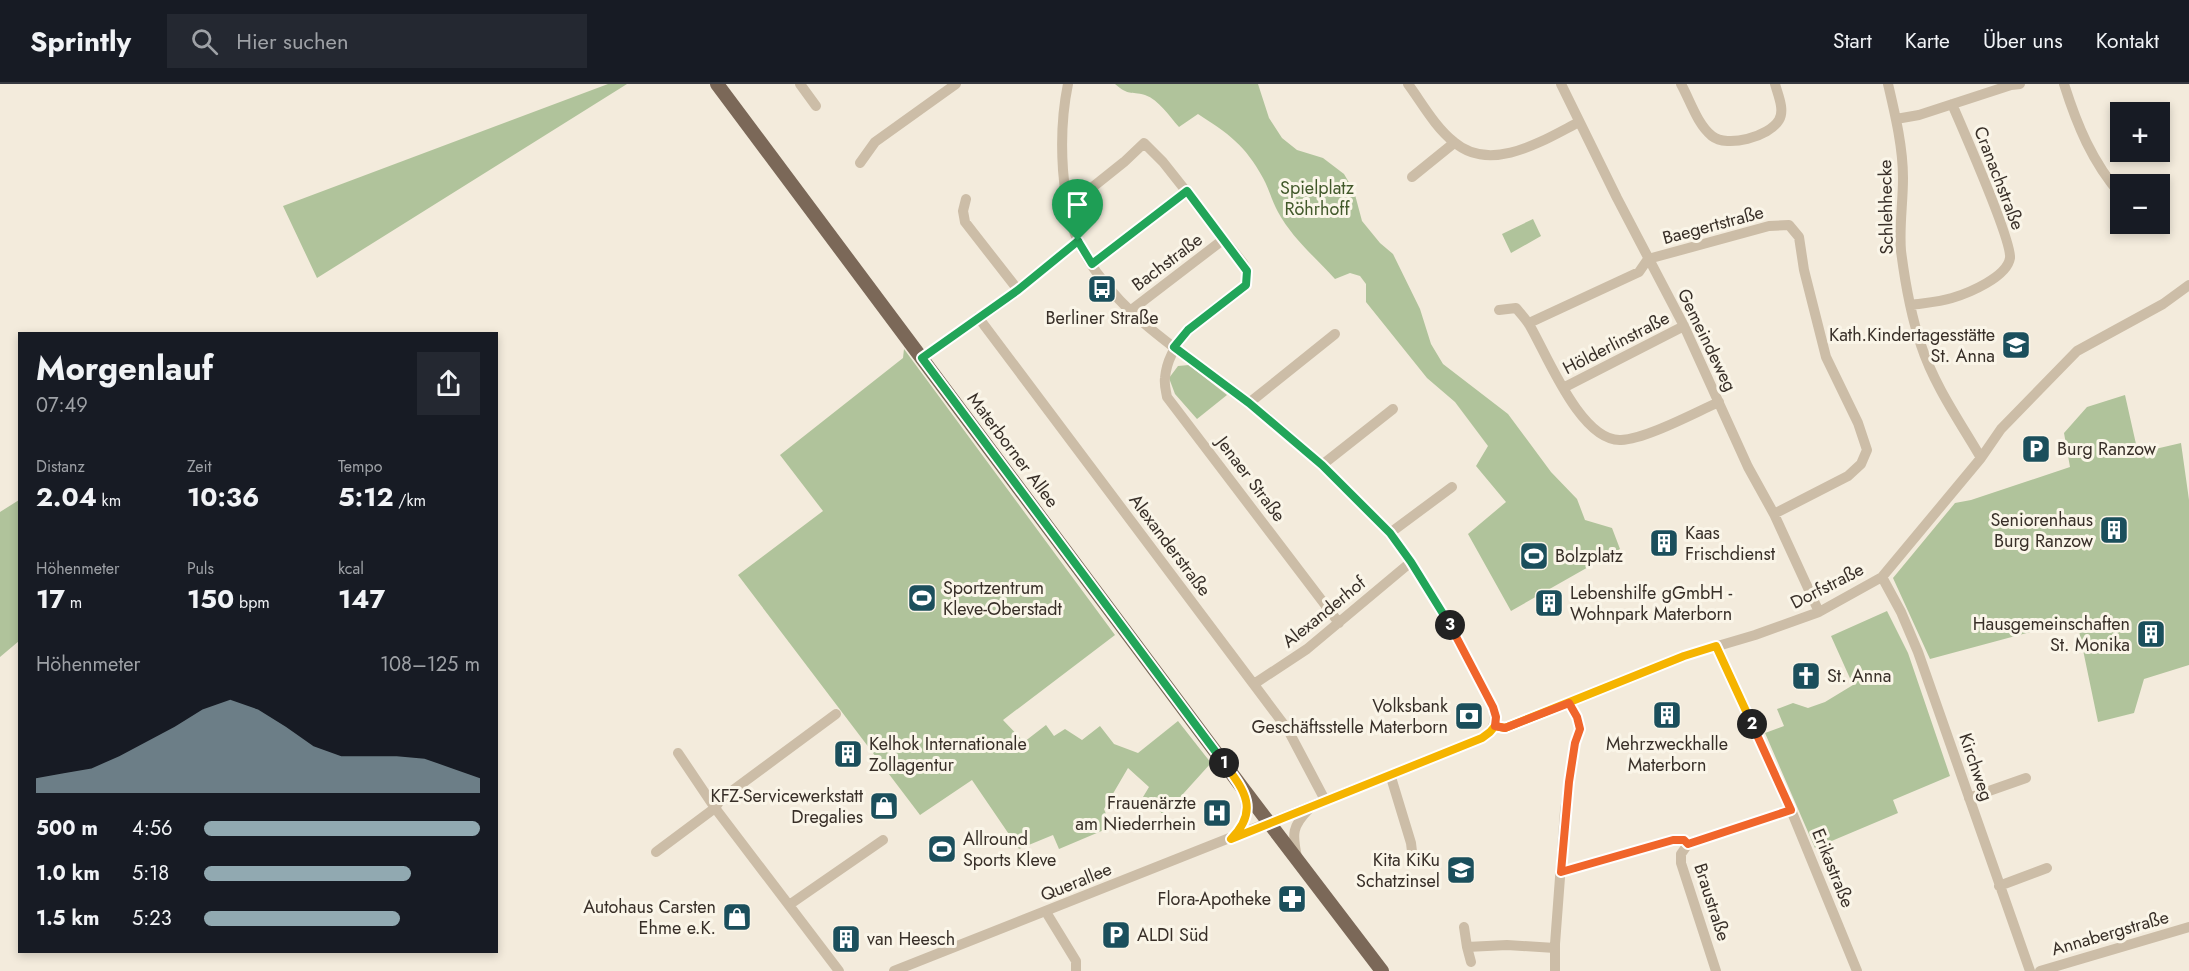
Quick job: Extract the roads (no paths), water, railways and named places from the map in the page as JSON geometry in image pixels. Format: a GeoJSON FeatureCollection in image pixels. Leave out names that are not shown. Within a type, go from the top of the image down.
{"type":"FeatureCollection","features":[{"type":"Feature","properties":{"kind":"main road","name":"Materborner Allee"},"geometry":{"type":"LineString","coordinates":[[717,84],[1244,790],[1382,971]]}},
{"type":"Feature","properties":{"kind":"street"},"geometry":{"type":"LineString","coordinates":[[801,84],[816,106]]}},
{"type":"Feature","properties":{"kind":"street"},"geometry":{"type":"LineString","coordinates":[[860,163],[875,142],[956,84]]}},
{"type":"Feature","properties":{"kind":"street"},"geometry":{"type":"LineString","coordinates":[[1068,84],[1064,105],[1062,147],[1065,190],[1078,241],[1092,264],[1130,311],[1249,403],[1322,465],[1390,533],[1441,608],[1493,707],[1496,717],[1495,726]]}},
{"type":"Feature","properties":{"kind":"street"},"geometry":{"type":"LineString","coordinates":[[1408,84],[1443,132],[1454,143],[1472,153],[1491,156],[1504,154],[1539,143],[1579,122]]}},
{"type":"Feature","properties":{"kind":"street","name":"Gemeindeweg"},"geometry":{"type":"LineString","coordinates":[[1561,84],[1684,326],[1748,467],[1774,514],[1819,612]]}},
{"type":"Feature","properties":{"kind":"street"},"geometry":{"type":"LineString","coordinates":[[1681,84],[1706,130],[1718,140],[1726,142],[1757,135],[1770,129],[1779,121],[1781,113],[1775,84]]}},
{"type":"Feature","properties":{"kind":"street","name":"Schlehhecke"},"geometry":{"type":"LineString","coordinates":[[1888,84],[1901,151],[1903,178],[1901,251],[1921,346],[1939,384],[1981,458]]}},
{"type":"Feature","properties":{"kind":"street"},"geometry":{"type":"LineString","coordinates":[[1896,119],[1919,115],[2020,84]]}},
{"type":"Feature","properties":{"kind":"street"},"geometry":{"type":"LineString","coordinates":[[2064,84],[2074,116],[2089,151],[2110,180]]}},
{"type":"Feature","properties":{"kind":"street","name":"Cranachstraße"},"geometry":{"type":"LineString","coordinates":[[1911,305],[1951,298],[1982,286],[2003,272],[2010,257],[2004,234],[1952,104]]}},
{"type":"Feature","properties":{"kind":"street"},"geometry":{"type":"LineString","coordinates":[[1069,206],[1144,143],[1163,162],[1224,239],[1247,271],[1246,285],[1188,330],[1174,347]]}},
{"type":"Feature","properties":{"kind":"street"},"geometry":{"type":"LineString","coordinates":[[1412,177],[1454,143]]}},
{"type":"Feature","properties":{"kind":"street"},"geometry":{"type":"LineString","coordinates":[[1092,264],[1187,191]]}},
{"type":"Feature","properties":{"kind":"street"},"geometry":{"type":"LineString","coordinates":[[966,199],[963,211],[965,222],[1018,290]]}},
{"type":"Feature","properties":{"kind":"street","name":"Baegertstraße"},"geometry":{"type":"LineString","coordinates":[[1648,258],[1780,225],[1790,225],[1799,237],[1804,270],[1826,357],[1858,423],[1867,450],[1861,464],[1848,476],[1774,514]]}},
{"type":"Feature","properties":{"kind":"street","name":"Bachstraße"},"geometry":{"type":"LineString","coordinates":[[1130,311],[1224,239]]}},
{"type":"Feature","properties":{"kind":"street"},"geometry":{"type":"LineString","coordinates":[[922,358],[1018,290],[1078,241]]}},
{"type":"Feature","properties":{"kind":"street"},"geometry":{"type":"LineString","coordinates":[[1499,310],[1516,308],[1529,323],[1638,272],[1648,258]]}},
{"type":"Feature","properties":{"kind":"street","name":"Dorfstraße"},"geometry":{"type":"LineString","coordinates":[[1269,823],[1482,738],[1495,726],[1505,728],[1684,656],[1819,612],[1882,577],[1981,458],[2001,429],[2076,351],[2163,304],[2189,285]]}},
{"type":"Feature","properties":{"kind":"street","name":"Alexanderstraße"},"geometry":{"type":"LineString","coordinates":[[978,317],[1288,730],[1325,800]]}},
{"type":"Feature","properties":{"kind":"street","name":"Hölderlinstraße"},"geometry":{"type":"LineString","coordinates":[[1529,323],[1563,388],[1581,416],[1601,435],[1619,441],[1641,436],[1719,402]]}},
{"type":"Feature","properties":{"kind":"street","name":"Hölderlinstraße"},"geometry":{"type":"LineString","coordinates":[[1563,388],[1684,326]]}},
{"type":"Feature","properties":{"kind":"street"},"geometry":{"type":"LineString","coordinates":[[1249,403],[1335,334]]}},
{"type":"Feature","properties":{"kind":"street","name":"Jenaer Straße"},"geometry":{"type":"LineString","coordinates":[[1174,347],[1165,378],[1167,397],[1339,623]]}},
{"type":"Feature","properties":{"kind":"street"},"geometry":{"type":"LineString","coordinates":[[1322,465],[1393,409]]}},
{"type":"Feature","properties":{"kind":"street"},"geometry":{"type":"LineString","coordinates":[[1390,533],[1452,487]]}},
{"type":"Feature","properties":{"kind":"street","name":"Alexanderhof"},"geometry":{"type":"LineString","coordinates":[[1254,684],[1307,649],[1411,562]]}},
{"type":"Feature","properties":{"kind":"street","name":"Kirchweg"},"geometry":{"type":"LineString","coordinates":[[1882,577],[1901,612],[1918,652],[2030,971]]}},
{"type":"Feature","properties":{"kind":"street","name":"Erikastraße"},"geometry":{"type":"LineString","coordinates":[[1716,646],[1791,810],[1857,971]]}},
{"type":"Feature","properties":{"kind":"street"},"geometry":{"type":"LineString","coordinates":[[1555,971],[1569,782],[1575,743],[1580,729],[1577,717],[1569,703]]}},
{"type":"Feature","properties":{"kind":"street"},"geometry":{"type":"LineString","coordinates":[[656,852],[715,808],[721,799],[836,714]]}},
{"type":"Feature","properties":{"kind":"street"},"geometry":{"type":"LineString","coordinates":[[678,753],[715,808],[839,971]]}},
{"type":"Feature","properties":{"kind":"street"},"geometry":{"type":"LineString","coordinates":[[1390,774],[1411,843],[1413,860]]}},
{"type":"Feature","properties":{"kind":"street"},"geometry":{"type":"LineString","coordinates":[[1969,798],[2026,778]]}},
{"type":"Feature","properties":{"kind":"street"},"geometry":{"type":"LineString","coordinates":[[1231,839],[1245,821],[1247,813],[1244,790]]}},
{"type":"Feature","properties":{"kind":"street"},"geometry":{"type":"LineString","coordinates":[[1298,862],[1294,841],[1295,828],[1299,820],[1314,805]]}},
{"type":"Feature","properties":{"kind":"street","name":"Braustraße"},"geometry":{"type":"LineString","coordinates":[[1716,971],[1681,863],[1681,854],[1688,844],[1791,810]]}},
{"type":"Feature","properties":{"kind":"street","name":"Querallee"},"geometry":{"type":"LineString","coordinates":[[894,971],[1269,823]]}},
{"type":"Feature","properties":{"kind":"street"},"geometry":{"type":"LineString","coordinates":[[789,905],[883,840]]}},
{"type":"Feature","properties":{"kind":"street"},"geometry":{"type":"LineString","coordinates":[[1561,872],[1673,840],[1684,840],[1688,844]]}},
{"type":"Feature","properties":{"kind":"street"},"geometry":{"type":"LineString","coordinates":[[1999,886],[2047,868]]}},
{"type":"Feature","properties":{"kind":"street"},"geometry":{"type":"LineString","coordinates":[[1046,912],[1076,961],[1076,971]]}},
{"type":"Feature","properties":{"kind":"street"},"geometry":{"type":"LineString","coordinates":[[1464,927],[1471,962]]}},
{"type":"Feature","properties":{"kind":"street","name":"Annabergstraße"},"geometry":{"type":"LineString","coordinates":[[2040,971],[2189,927]]}},
{"type":"Feature","properties":{"kind":"street"},"geometry":{"type":"LineString","coordinates":[[1467,947],[1507,945],[1555,948]]}},
{"type":"Feature","properties":{"kind":"place","name":"Berliner Straße"},"geometry":{"type":"Point","coordinates":[1102,289]}},
{"type":"Feature","properties":{"kind":"place","name":"Kath.Kindertagesstätte St. Anna"},"geometry":{"type":"Point","coordinates":[2016,345]}},
{"type":"Feature","properties":{"kind":"place","name":"Burg Ranzow"},"geometry":{"type":"Point","coordinates":[2036,449]}},
{"type":"Feature","properties":{"kind":"place","name":"Seniorenhaus Burg Ranzow"},"geometry":{"type":"Point","coordinates":[2114,530]}},
{"type":"Feature","properties":{"kind":"place","name":"Kaas Frischdienst"},"geometry":{"type":"Point","coordinates":[1664,543]}},
{"type":"Feature","properties":{"kind":"place","name":"Bolzplatz"},"geometry":{"type":"Point","coordinates":[1534,556]}},
{"type":"Feature","properties":{"kind":"place","name":"Sportzentrum Kleve-Oberstadt"},"geometry":{"type":"Point","coordinates":[922,598]}},
{"type":"Feature","properties":{"kind":"place","name":"Lebenshilfe gGmbH - Wohnpark Materborn"},"geometry":{"type":"Point","coordinates":[1549,603]}},
{"type":"Feature","properties":{"kind":"place","name":"Hausgemeinschaften St. Monika"},"geometry":{"type":"Point","coordinates":[2151,634]}},
{"type":"Feature","properties":{"kind":"place","name":"St. Anna"},"geometry":{"type":"Point","coordinates":[1806,676]}},
{"type":"Feature","properties":{"kind":"place","name":"Mehrzweckhalle Materborn"},"geometry":{"type":"Point","coordinates":[1667,715]}},
{"type":"Feature","properties":{"kind":"place","name":"Volksbank Geschäftsstelle Materborn"},"geometry":{"type":"Point","coordinates":[1469,716]}},
{"type":"Feature","properties":{"kind":"place","name":"Kelhok Internationale Zollagentur"},"geometry":{"type":"Point","coordinates":[848,754]}},
{"type":"Feature","properties":{"kind":"place","name":"KFZ-Servicewerkstatt Dregalies"},"geometry":{"type":"Point","coordinates":[884,806]}},
{"type":"Feature","properties":{"kind":"place","name":"Frauenärzte am Niederrhein"},"geometry":{"type":"Point","coordinates":[1217,813]}},
{"type":"Feature","properties":{"kind":"place","name":"Allround Sports Kleve"},"geometry":{"type":"Point","coordinates":[942,849]}},
{"type":"Feature","properties":{"kind":"place","name":"Kita KiKu Schatzinsel"},"geometry":{"type":"Point","coordinates":[1461,870]}},
{"type":"Feature","properties":{"kind":"place","name":"Flora-Apotheke"},"geometry":{"type":"Point","coordinates":[1292,899]}},
{"type":"Feature","properties":{"kind":"place","name":"Autohaus Carsten Ehme e.K."},"geometry":{"type":"Point","coordinates":[737,917]}},
{"type":"Feature","properties":{"kind":"place","name":"ALDI Süd"},"geometry":{"type":"Point","coordinates":[1116,935]}},
{"type":"Feature","properties":{"kind":"place","name":"van Heesch"},"geometry":{"type":"Point","coordinates":[846,939]}},
{"type":"Feature","properties":{"kind":"park label","name":"Spielplatz Röhrhoff"},"geometry":{"type":"Point","coordinates":[1317,198]}}]}
